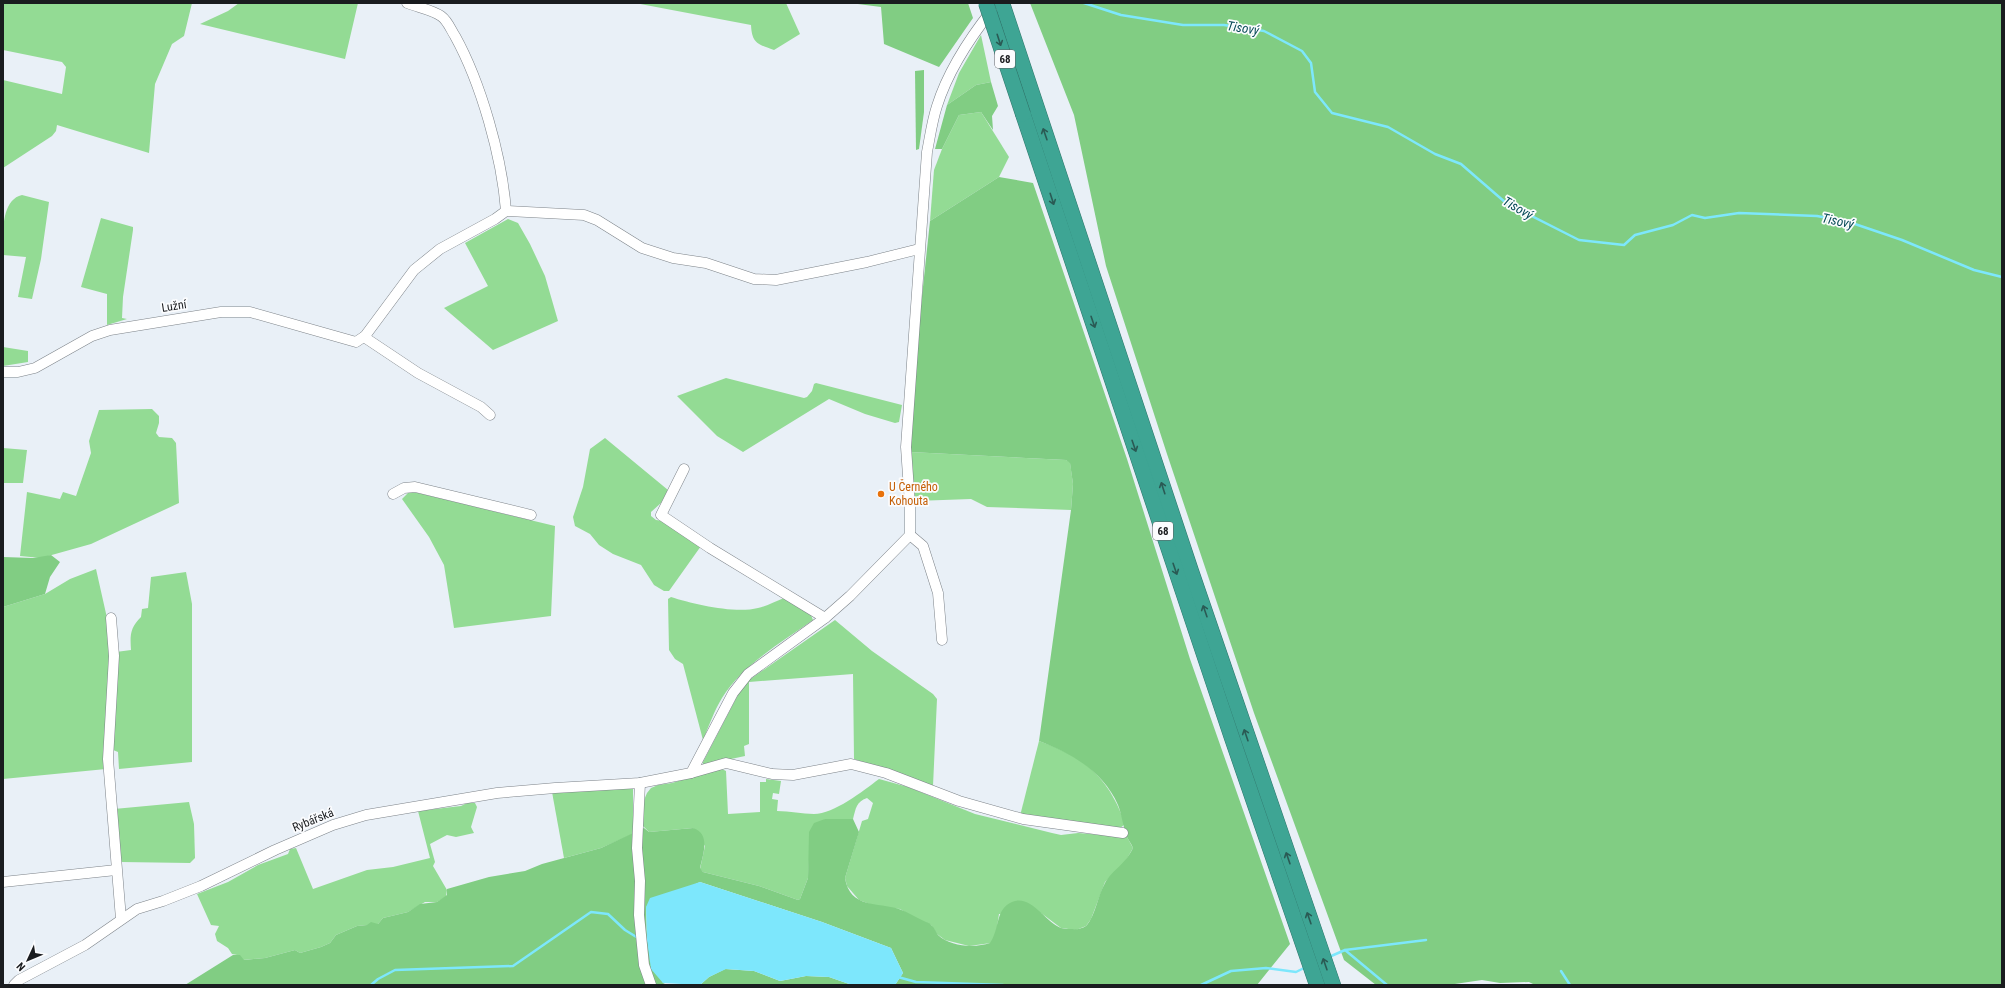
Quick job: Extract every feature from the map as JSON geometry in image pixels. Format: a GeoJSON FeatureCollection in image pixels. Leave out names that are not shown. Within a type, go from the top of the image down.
{"type":"FeatureCollection","features":[{"type":"Feature","properties":{"kind":"highway","name":"68"},"geometry":{"type":"LineString","coordinates":[[986,3],[1030,112],[1333,985]]}},
{"type":"Feature","properties":{"kind":"highway","name":"68"},"geometry":{"type":"LineString","coordinates":[[1002,3],[1030,112],[1303,947],[1317,985]]}},
{"type":"Feature","properties":{"kind":"street"},"geometry":{"type":"LineString","coordinates":[[407,3],[441,16],[448,23],[464,52],[478,86],[487,117],[503,184],[506,211]]}},
{"type":"Feature","properties":{"kind":"street"},"geometry":{"type":"LineString","coordinates":[[691,773],[733,693],[748,674],[790,641],[825,618],[850,596],[910,534],[910,505],[906,447],[927,152],[936,107],[949,78],[974,33],[997,3]]}},
{"type":"Feature","properties":{"kind":"street"},"geometry":{"type":"LineString","coordinates":[[360,339],[414,270],[440,249],[495,219],[506,211],[584,216],[597,220],[642,248],[674,258],[706,264],[738,275],[762,279],[776,280],[867,262],[920,249]]}},
{"type":"Feature","properties":{"kind":"street","name":"Lužní"},"geometry":{"type":"LineString","coordinates":[[3,372],[18,372],[35,368],[92,336],[110,330],[221,312],[250,312],[360,339],[418,373],[481,407],[490,415]]}},
{"type":"Feature","properties":{"kind":"street"},"geometry":{"type":"LineString","coordinates":[[684,469],[661,515],[710,548],[825,618]]}},
{"type":"Feature","properties":{"kind":"street"},"geometry":{"type":"LineString","coordinates":[[393,494],[404,488],[416,486],[531,515]]}},
{"type":"Feature","properties":{"kind":"street"},"geometry":{"type":"LineString","coordinates":[[910,534],[924,546],[938,593],[942,640]]}},
{"type":"Feature","properties":{"kind":"street"},"geometry":{"type":"LineString","coordinates":[[111,618],[114,656],[108,760],[121,919]]}},
{"type":"Feature","properties":{"kind":"street","name":"Rybářská"},"geometry":{"type":"LineString","coordinates":[[14,985],[19,980],[85,945],[121,919],[138,909],[201,886],[275,850],[333,825],[366,815],[497,793],[640,783],[655,781],[726,764],[772,774],[793,775],[851,764],[886,773],[959,800],[1023,819],[1123,833]]}},
{"type":"Feature","properties":{"kind":"street"},"geometry":{"type":"LineString","coordinates":[[640,783],[637,848],[640,881],[639,915],[644,965],[651,985]]}},
{"type":"Feature","properties":{"kind":"street"},"geometry":{"type":"LineString","coordinates":[[3,882],[116,870]]}},
{"type":"Feature","properties":{"kind":"green space"},"geometry":{"type":"Polygon","coordinates":[[[3,3],[192,3],[184,36],[172,44],[155,84],[149,153],[57,125],[56,131],[52,136],[3,168],[3,80],[62,94],[66,67],[62,62],[3,50],[3,3]]]}},
{"type":"Feature","properties":{"kind":"green space"},"geometry":{"type":"Polygon","coordinates":[[[239,3],[358,3],[345,59],[200,24],[228,11],[239,3]]]}},
{"type":"Feature","properties":{"kind":"green space"},"geometry":{"type":"Polygon","coordinates":[[[635,3],[786,3],[800,34],[774,50],[754,40],[751,25],[635,3]]]}},
{"type":"Feature","properties":{"kind":"green space"},"geometry":{"type":"Polygon","coordinates":[[[850,3],[968,3],[973,18],[939,67],[884,44],[881,7],[850,3]]]}},
{"type":"Feature","properties":{"kind":"green space"},"geometry":{"type":"Polygon","coordinates":[[[1030,3],[2002,3],[2002,985],[1535,985],[1529,982],[1500,983],[1482,980],[1448,985],[1376,985],[1344,960],[1254,713],[1167,454],[1106,266],[1074,115],[1030,3]]]}},
{"type":"Feature","properties":{"kind":"green space"},"geometry":{"type":"Polygon","coordinates":[[[981,35],[991,82],[976,85],[947,105],[959,73],[981,35]]]}},
{"type":"Feature","properties":{"kind":"green space"},"geometry":{"type":"Polygon","coordinates":[[[924,70],[924,112],[919,149],[916,150],[915,71],[924,70]]]}},
{"type":"Feature","properties":{"kind":"green space"},"geometry":{"type":"Polygon","coordinates":[[[991,82],[998,106],[992,116],[993,130],[981,112],[959,115],[942,149],[935,149],[947,105],[976,85],[991,82]]]}},
{"type":"Feature","properties":{"kind":"green space"},"geometry":{"type":"Polygon","coordinates":[[[981,112],[1009,157],[999,177],[930,221],[934,170],[942,149],[959,115],[981,112]]]}},
{"type":"Feature","properties":{"kind":"green space"},"geometry":{"type":"Polygon","coordinates":[[[999,177],[1033,183],[1127,459],[1190,659],[1290,944],[1257,985],[895,985],[903,973],[891,948],[822,922],[700,882],[646,907],[647,940],[663,983],[667,985],[185,985],[233,955],[240,955],[244,960],[265,958],[295,950],[300,953],[321,947],[330,943],[336,935],[357,926],[367,925],[371,922],[378,924],[383,918],[408,912],[420,904],[437,902],[447,895],[447,889],[489,877],[525,871],[542,864],[601,848],[644,828],[649,832],[693,828],[699,831],[704,840],[704,851],[700,868],[703,872],[759,886],[798,900],[800,899],[808,878],[809,832],[814,823],[825,819],[853,819],[859,832],[845,878],[848,888],[853,895],[859,900],[906,912],[930,924],[943,939],[956,944],[970,946],[990,943],[1003,909],[1012,902],[1019,901],[1032,905],[1055,925],[1061,928],[1076,929],[1087,925],[1105,883],[1130,854],[1133,848],[1127,837],[1118,805],[1112,793],[1104,783],[1085,765],[1063,751],[1039,741],[1071,510],[1073,484],[1070,463],[1066,460],[910,452],[917,343],[930,221],[999,177]]]}},
{"type":"Feature","properties":{"kind":"green space"},"geometry":{"type":"Polygon","coordinates":[[[22,195],[49,202],[41,259],[32,299],[18,297],[26,257],[3,255],[3,229],[6,211],[15,198],[22,195]]]}},
{"type":"Feature","properties":{"kind":"green space"},"geometry":{"type":"Polygon","coordinates":[[[101,218],[133,227],[123,297],[122,318],[127,319],[107,325],[107,294],[81,287],[101,218]]]}},
{"type":"Feature","properties":{"kind":"green space"},"geometry":{"type":"Polygon","coordinates":[[[508,219],[518,223],[530,244],[545,276],[558,321],[493,350],[444,308],[488,286],[465,243],[508,219]]]}},
{"type":"Feature","properties":{"kind":"green space"},"geometry":{"type":"Polygon","coordinates":[[[3,347],[28,351],[28,362],[3,366],[3,347]]]}},
{"type":"Feature","properties":{"kind":"green space"},"geometry":{"type":"Polygon","coordinates":[[[726,378],[804,398],[807,397],[812,391],[814,384],[816,383],[902,405],[899,422],[895,423],[865,414],[829,399],[743,452],[717,436],[677,396],[726,378]]]}},
{"type":"Feature","properties":{"kind":"green space"},"geometry":{"type":"Polygon","coordinates":[[[152,409],[159,416],[159,423],[156,433],[159,437],[172,438],[176,443],[179,503],[91,544],[41,558],[20,556],[27,492],[60,499],[63,492],[76,496],[91,453],[89,441],[99,410],[152,409]]]}},
{"type":"Feature","properties":{"kind":"green space"},"geometry":{"type":"Polygon","coordinates":[[[605,438],[668,490],[661,503],[651,512],[651,516],[656,520],[663,521],[701,546],[669,591],[664,591],[654,585],[641,565],[613,554],[599,545],[590,534],[575,526],[573,517],[583,487],[590,449],[605,438]]]}},
{"type":"Feature","properties":{"kind":"green space"},"geometry":{"type":"Polygon","coordinates":[[[3,448],[27,450],[23,483],[3,483],[3,448]]]}},
{"type":"Feature","properties":{"kind":"green space"},"geometry":{"type":"Polygon","coordinates":[[[910,452],[1066,460],[1070,462],[1073,484],[1071,510],[987,507],[971,499],[915,501],[910,452]]]}},
{"type":"Feature","properties":{"kind":"green space"},"geometry":{"type":"Polygon","coordinates":[[[410,491],[555,526],[551,616],[454,628],[444,565],[429,537],[402,499],[410,491]]]}},
{"type":"Feature","properties":{"kind":"green space"},"geometry":{"type":"Polygon","coordinates":[[[51,555],[60,562],[50,577],[45,594],[3,607],[3,557],[33,558],[51,555]]]}},
{"type":"Feature","properties":{"kind":"green space"},"geometry":{"type":"Polygon","coordinates":[[[96,569],[107,618],[110,653],[106,769],[3,779],[3,607],[45,594],[70,579],[96,569]]]}},
{"type":"Feature","properties":{"kind":"green space"},"geometry":{"type":"Polygon","coordinates":[[[186,572],[192,604],[192,762],[119,769],[118,752],[113,750],[116,652],[131,650],[131,636],[133,628],[141,617],[142,609],[148,608],[151,577],[186,572]]]}},
{"type":"Feature","properties":{"kind":"green space"},"geometry":{"type":"Polygon","coordinates":[[[671,597],[691,603],[738,610],[758,608],[784,598],[811,615],[813,620],[763,655],[741,675],[719,703],[703,740],[683,664],[675,659],[669,650],[668,599],[671,597]]]}},
{"type":"Feature","properties":{"kind":"green space"},"geometry":{"type":"Polygon","coordinates":[[[835,620],[872,651],[933,694],[937,699],[933,786],[932,787],[854,759],[853,674],[749,682],[749,744],[744,746],[745,756],[703,765],[703,762],[740,691],[749,680],[835,620]]]}},
{"type":"Feature","properties":{"kind":"green space"},"geometry":{"type":"Polygon","coordinates":[[[1039,741],[1070,754],[1093,771],[1111,794],[1119,808],[1125,824],[1119,829],[1020,816],[1039,741]]]}},
{"type":"Feature","properties":{"kind":"green space"},"geometry":{"type":"Polygon","coordinates":[[[720,768],[726,771],[728,814],[760,812],[760,782],[766,782],[766,779],[781,781],[779,794],[773,793],[772,799],[778,800],[777,811],[814,814],[822,813],[839,806],[879,779],[908,787],[975,814],[1052,833],[1061,835],[1078,833],[1127,837],[1133,848],[1125,862],[1105,882],[1091,919],[1086,926],[1076,930],[1061,928],[1041,913],[999,914],[996,934],[991,943],[969,946],[945,940],[937,934],[931,925],[900,909],[875,906],[859,900],[847,886],[845,878],[862,821],[868,819],[873,803],[867,798],[859,804],[853,819],[825,819],[809,860],[808,878],[800,899],[798,900],[759,886],[703,872],[700,869],[705,846],[693,828],[649,832],[641,824],[644,800],[651,788],[720,768]]]}},
{"type":"Feature","properties":{"kind":"green space"},"geometry":{"type":"Polygon","coordinates":[[[633,788],[633,834],[601,848],[564,858],[552,792],[633,788]]]}},
{"type":"Feature","properties":{"kind":"green space"},"geometry":{"type":"Polygon","coordinates":[[[189,802],[194,824],[195,858],[190,863],[121,862],[114,809],[189,802]]]}},
{"type":"Feature","properties":{"kind":"green space"},"geometry":{"type":"Polygon","coordinates":[[[467,803],[475,803],[477,807],[471,827],[474,833],[456,837],[447,835],[430,844],[435,862],[433,866],[447,890],[446,897],[437,902],[425,902],[408,912],[383,918],[378,924],[357,926],[336,935],[330,943],[300,953],[295,950],[265,958],[243,960],[237,955],[232,954],[228,948],[217,941],[215,934],[219,926],[211,925],[197,894],[228,882],[258,865],[288,854],[290,849],[296,848],[313,889],[367,870],[393,867],[430,858],[418,811],[461,806],[467,803]]]}},
{"type":"Feature","properties":{"kind":"green space"},"geometry":{"type":"Polygon","coordinates":[[[725,969],[754,971],[780,981],[806,976],[829,977],[852,985],[700,985],[709,977],[725,969]]]}},
{"type":"Feature","properties":{"kind":"water"},"geometry":{"type":"Polygon","coordinates":[[[700,882],[822,922],[891,948],[903,973],[895,985],[852,985],[829,977],[806,976],[780,981],[754,971],[726,969],[709,977],[700,985],[663,983],[651,969],[647,940],[646,907],[650,898],[700,882]]]}},
{"type":"Feature","properties":{"kind":"waterway","name":"Tisový"},"geometry":{"type":"LineString","coordinates":[[1084,3],[1121,15],[1183,25],[1224,25],[1264,31],[1302,51],[1311,63],[1315,92],[1332,113],[1388,127],[1435,154],[1461,164],[1506,203],[1579,240],[1624,245],[1635,235],[1673,225],[1692,215],[1705,218],[1739,213],[1817,216],[1849,222],[1902,240],[1974,270],[2002,277]]}},
{"type":"Feature","properties":{"kind":"waterway"},"geometry":{"type":"LineString","coordinates":[[371,985],[378,979],[395,970],[513,966],[591,912],[608,914],[625,930],[638,938]]}},
{"type":"Feature","properties":{"kind":"waterway"},"geometry":{"type":"LineString","coordinates":[[1345,950],[1426,940]]}},
{"type":"Feature","properties":{"kind":"waterway"},"geometry":{"type":"LineString","coordinates":[[1329,957],[1345,950],[1387,985]]}},
{"type":"Feature","properties":{"kind":"waterway"},"geometry":{"type":"LineString","coordinates":[[1201,985],[1231,971],[1266,968],[1296,972],[1306,967]]}},
{"type":"Feature","properties":{"kind":"waterway"},"geometry":{"type":"LineString","coordinates":[[1561,971],[1570,985]]}},
{"type":"Feature","properties":{"kind":"waterway"},"geometry":{"type":"LineString","coordinates":[[898,977],[916,982],[1003,985]]}},
{"type":"Feature","properties":{"kind":"place","name":"U Černého Kohouta"},"geometry":{"type":"Point","coordinates":[881,494]}}]}
